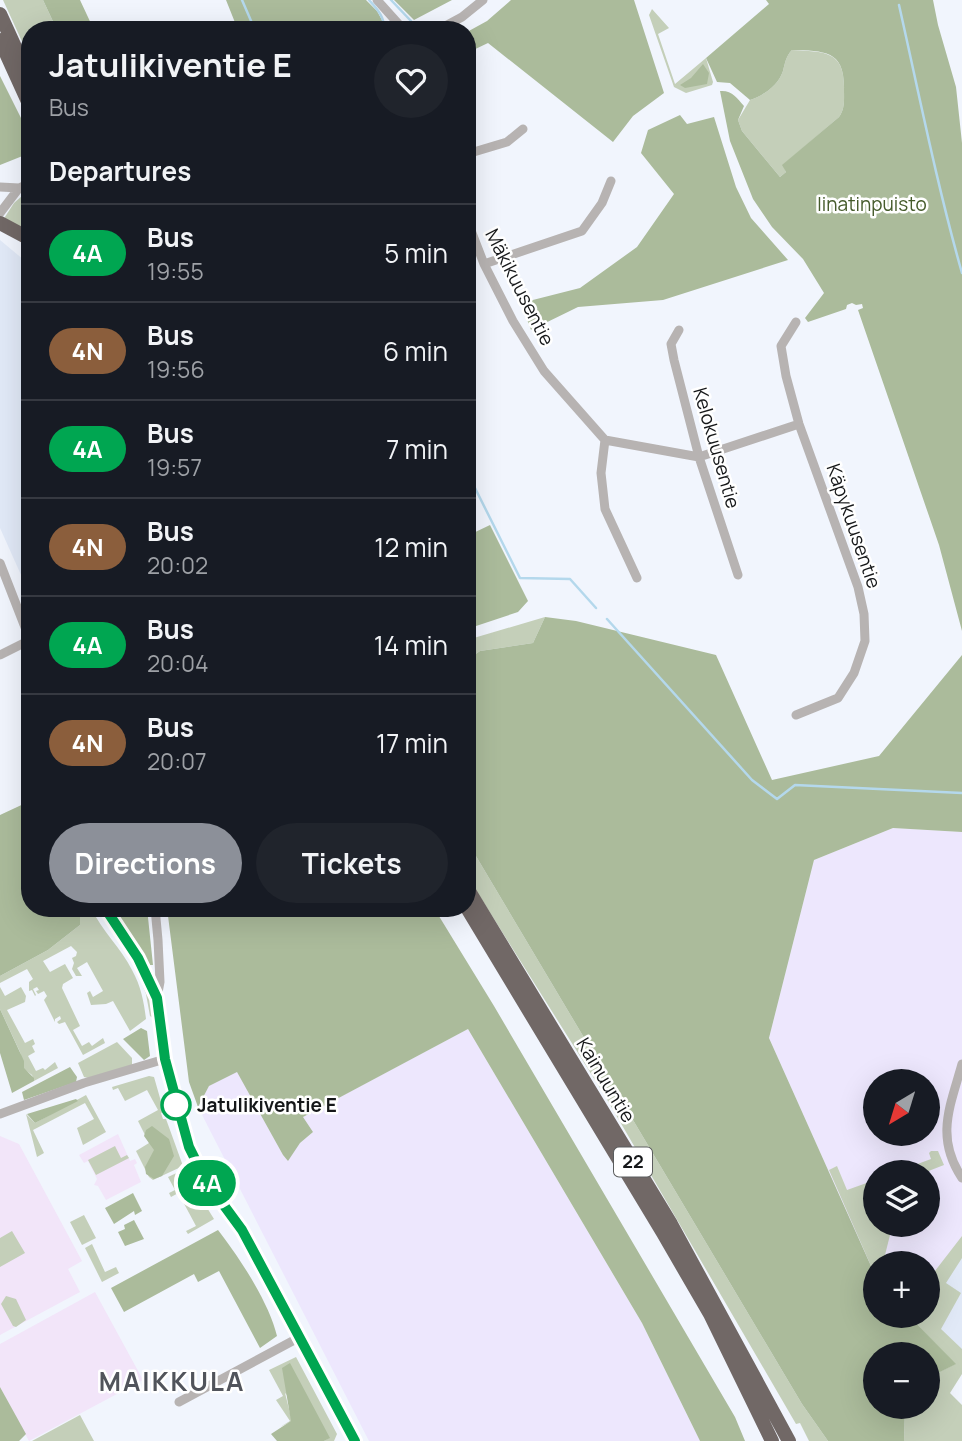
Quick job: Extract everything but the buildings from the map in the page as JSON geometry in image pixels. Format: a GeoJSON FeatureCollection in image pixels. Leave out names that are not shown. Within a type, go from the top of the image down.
{"type":"FeatureCollection","features":[{"type":"Feature","properties":{"kind":"highway"},"geometry":{"type":"LineString","coordinates":[[0,14],[21,60]]}},
{"type":"Feature","properties":{"kind":"highway"},"geometry":{"type":"LineString","coordinates":[[0,40],[21,86]]}},
{"type":"Feature","properties":{"kind":"highway"},"geometry":{"type":"LineString","coordinates":[[0,223],[21,234]]}},
{"type":"Feature","properties":{"kind":"highway","name":"Kainuuntie"},"geometry":{"type":"LineString","coordinates":[[476,903],[671,1224],[789,1441]]}},
{"type":"Feature","properties":{"kind":"highway","name":"Kainuuntie"},"geometry":{"type":"LineString","coordinates":[[472,917],[710,1314],[772,1441]]}},
{"type":"Feature","properties":{"kind":"street"},"geometry":{"type":"LineString","coordinates":[[377,0],[396,21]]}},
{"type":"Feature","properties":{"kind":"street"},"geometry":{"type":"LineString","coordinates":[[455,21],[483,0]]}},
{"type":"Feature","properties":{"kind":"street"},"geometry":{"type":"LineString","coordinates":[[476,151],[508,142],[523,129]]}},
{"type":"Feature","properties":{"kind":"street"},"geometry":{"type":"LineString","coordinates":[[484,264],[582,231],[602,203],[611,181]]}},
{"type":"Feature","properties":{"kind":"street"},"geometry":{"type":"LineString","coordinates":[[0,187],[21,185]]}},
{"type":"Feature","properties":{"kind":"street"},"geometry":{"type":"LineString","coordinates":[[0,213],[21,189]]}},
{"type":"Feature","properties":{"kind":"street","name":"Mäkikuusentie"},"geometry":{"type":"LineString","coordinates":[[476,243],[513,321],[544,371],[605,440]]}},
{"type":"Feature","properties":{"kind":"street","name":"Käpykuusentie"},"geometry":{"type":"LineString","coordinates":[[796,322],[781,346],[786,376],[799,424],[858,587],[864,614],[865,641],[854,673],[838,698],[796,715]]}},
{"type":"Feature","properties":{"kind":"street","name":"Kelokuusentie"},"geometry":{"type":"LineString","coordinates":[[678,330],[671,344],[699,457],[738,575]]}},
{"type":"Feature","properties":{"kind":"street"},"geometry":{"type":"LineString","coordinates":[[636,578],[605,509],[601,473],[605,440],[699,457],[799,424]]}},
{"type":"Feature","properties":{"kind":"street"},"geometry":{"type":"LineString","coordinates":[[0,563],[21,617]]}},
{"type":"Feature","properties":{"kind":"street"},"geometry":{"type":"LineString","coordinates":[[0,655],[21,644]]}},
{"type":"Feature","properties":{"kind":"street"},"geometry":{"type":"LineString","coordinates":[[111,917],[138,958],[157,998]]}},
{"type":"Feature","properties":{"kind":"street"},"geometry":{"type":"LineString","coordinates":[[156,917],[159,961],[157,998],[165,1059],[189,1147],[206,1181],[242,1230],[355,1441]]}},
{"type":"Feature","properties":{"kind":"street"},"geometry":{"type":"LineString","coordinates":[[0,1114],[84,1083],[165,1059]]}},
{"type":"Feature","properties":{"kind":"street"},"geometry":{"type":"LineString","coordinates":[[962,1064],[945,1130],[951,1157],[962,1178]]}},
{"type":"Feature","properties":{"kind":"street"},"geometry":{"type":"LineString","coordinates":[[179,1402],[300,1337]]}},
{"type":"Feature","properties":{"kind":"shaded area"},"geometry":{"type":"Polygon","coordinates":[[[0,240],[21,258],[21,575],[0,528],[0,240]]]}},
{"type":"Feature","properties":{"kind":"shaded area"},"geometry":{"type":"Polygon","coordinates":[[[893,828],[962,832],[962,1246],[940,1276],[940,1251],[864,1251],[769,1038],[814,860],[893,828]]]}},
{"type":"Feature","properties":{"kind":"shaded area"},"geometry":{"type":"Polygon","coordinates":[[[468,1029],[642,1323],[700,1441],[369,1441],[198,1107],[209,1086],[237,1071],[288,1160],[300,1143],[313,1132],[302,1117],[468,1029]]]}},
{"type":"Feature","properties":{"kind":"shaded area"},"geometry":{"type":"Polygon","coordinates":[[[118,1134],[130,1161],[135,1159],[137,1163],[134,1165],[141,1182],[106,1200],[98,1186],[94,1185],[97,1179],[88,1161],[84,1163],[79,1155],[118,1134]]]}},
{"type":"Feature","properties":{"kind":"shaded area"},"geometry":{"type":"Polygon","coordinates":[[[0,1136],[19,1144],[82,1261],[68,1269],[80,1292],[0,1335],[0,1136]]]}},
{"type":"Feature","properties":{"kind":"shaded area"},"geometry":{"type":"Polygon","coordinates":[[[962,1246],[962,1351],[927,1328],[940,1328],[940,1291],[962,1246]]]}},
{"type":"Feature","properties":{"kind":"shaded area"},"geometry":{"type":"Polygon","coordinates":[[[95,1292],[143,1380],[29,1441],[0,1387],[0,1344],[95,1292]]]}},
{"type":"Feature","properties":{"kind":"green space"},"geometry":{"type":"Polygon","coordinates":[[[3,0],[43,0],[53,21],[21,21],[21,39],[3,0]]]}},
{"type":"Feature","properties":{"kind":"green space"},"geometry":{"type":"Polygon","coordinates":[[[43,0],[80,0],[90,21],[53,21],[43,0]]]}},
{"type":"Feature","properties":{"kind":"green space"},"geometry":{"type":"Polygon","coordinates":[[[226,0],[366,0],[382,21],[234,21],[226,0]]]}},
{"type":"Feature","properties":{"kind":"green space"},"geometry":{"type":"Polygon","coordinates":[[[394,0],[452,0],[414,20],[394,0]]]}},
{"type":"Feature","properties":{"kind":"green space"},"geometry":{"type":"Polygon","coordinates":[[[511,0],[634,0],[664,93],[633,116],[613,142],[488,43],[476,49],[476,27],[511,0]]]}},
{"type":"Feature","properties":{"kind":"green space","name":"Iinatinpuisto"},"geometry":{"type":"Polygon","coordinates":[[[766,0],[933,0],[956,87],[962,143],[962,631],[939,545],[858,310],[863,308],[862,304],[852,303],[847,305],[846,309],[808,322],[805,318],[824,293],[803,259],[772,227],[753,199],[730,141],[720,91],[731,93],[744,106],[738,120],[742,131],[780,177],[786,172],[782,165],[839,117],[843,108],[841,67],[831,55],[814,51],[792,50],[778,81],[765,93],[750,100],[730,83],[717,82],[706,58],[769,4],[766,0]]]}},
{"type":"Feature","properties":{"kind":"green space"},"geometry":{"type":"Polygon","coordinates":[[[652,9],[669,28],[658,34],[675,84],[706,58],[712,85],[686,93],[674,87],[649,15],[652,9]]]}},
{"type":"Feature","properties":{"kind":"green space"},"geometry":{"type":"Polygon","coordinates":[[[792,50],[823,53],[837,60],[843,77],[844,104],[839,117],[783,165],[786,172],[780,177],[742,131],[738,120],[750,100],[765,93],[778,81],[792,50]]]}},
{"type":"Feature","properties":{"kind":"green space"},"geometry":{"type":"Polygon","coordinates":[[[703,64],[709,73],[707,84],[685,88],[680,85],[691,78],[703,64]]]}},
{"type":"Feature","properties":{"kind":"green space"},"geometry":{"type":"Polygon","coordinates":[[[0,76],[21,118],[21,157],[0,165],[0,76]]]}},
{"type":"Feature","properties":{"kind":"green space"},"geometry":{"type":"Polygon","coordinates":[[[680,115],[687,124],[714,117],[736,187],[751,218],[788,260],[663,300],[578,307],[531,330],[521,303],[580,288],[637,247],[674,194],[641,153],[648,130],[680,115]]]}},
{"type":"Feature","properties":{"kind":"green space"},"geometry":{"type":"Polygon","coordinates":[[[21,197],[21,229],[3,220],[21,197]]]}},
{"type":"Feature","properties":{"kind":"green space"},"geometry":{"type":"Polygon","coordinates":[[[490,525],[528,601],[518,612],[476,626],[476,532],[490,525]]]}},
{"type":"Feature","properties":{"kind":"green space"},"geometry":{"type":"Polygon","coordinates":[[[545,617],[533,643],[476,654],[476,637],[545,617]]]}},
{"type":"Feature","properties":{"kind":"green space"},"geometry":{"type":"Polygon","coordinates":[[[545,617],[576,621],[716,655],[772,780],[879,756],[962,655],[962,832],[893,828],[814,860],[769,1038],[864,1251],[863,1328],[921,1328],[934,1342],[863,1342],[863,1419],[905,1419],[904,1441],[828,1441],[802,1404],[476,856],[476,654],[533,643],[545,617]]]}},
{"type":"Feature","properties":{"kind":"green space"},"geometry":{"type":"Polygon","coordinates":[[[21,805],[21,917],[80,917],[80,925],[48,950],[0,976],[0,815],[21,805]]]}},
{"type":"Feature","properties":{"kind":"green space"},"geometry":{"type":"Polygon","coordinates":[[[476,856],[802,1404],[828,1441],[809,1441],[800,1423],[796,1424],[605,1096],[476,890],[476,856]]]}},
{"type":"Feature","properties":{"kind":"green space"},"geometry":{"type":"Polygon","coordinates":[[[80,917],[96,917],[128,962],[140,988],[146,1019],[130,1031],[113,1001],[91,1005],[87,993],[90,991],[93,997],[103,991],[87,962],[77,968],[82,976],[76,976],[72,969],[72,958],[77,952],[71,946],[43,961],[50,972],[65,964],[73,978],[63,984],[62,988],[80,1026],[73,1030],[82,1046],[89,1042],[92,1046],[103,1038],[105,1043],[83,1055],[65,1022],[57,1022],[61,1019],[60,1016],[55,1022],[44,1000],[47,996],[44,991],[38,994],[37,987],[33,989],[35,996],[32,990],[29,991],[29,982],[33,979],[27,969],[0,983],[0,976],[48,950],[80,925],[80,917]]]}},
{"type":"Feature","properties":{"kind":"green space"},"geometry":{"type":"Polygon","coordinates":[[[102,917],[107,917],[135,960],[148,988],[153,1018],[150,1016],[146,994],[135,967],[102,917]]]}},
{"type":"Feature","properties":{"kind":"green space"},"geometry":{"type":"Polygon","coordinates":[[[117,917],[148,917],[153,965],[150,965],[117,917]]]}},
{"type":"Feature","properties":{"kind":"green space"},"geometry":{"type":"Polygon","coordinates":[[[168,917],[440,917],[735,1417],[745,1441],[700,1441],[642,1323],[468,1029],[303,1117],[313,1132],[300,1143],[288,1161],[237,1072],[209,1086],[198,1107],[189,1082],[168,917]]]}},
{"type":"Feature","properties":{"kind":"green space"},"geometry":{"type":"Polygon","coordinates":[[[0,987],[5,996],[21,987],[26,996],[25,1002],[7,1010],[25,1043],[33,1039],[35,1052],[28,1056],[36,1071],[43,1068],[45,1070],[55,1062],[58,1068],[34,1081],[32,1075],[24,1069],[20,1052],[0,1009],[0,987]]]}},
{"type":"Feature","properties":{"kind":"green space"},"geometry":{"type":"Polygon","coordinates":[[[0,1009],[24,1061],[24,1068],[34,1078],[34,1081],[12,1093],[0,1053],[0,1009]]]}},
{"type":"Feature","properties":{"kind":"green space"},"geometry":{"type":"Polygon","coordinates":[[[141,1028],[147,1031],[150,1056],[144,1060],[123,1039],[141,1028]]]}},
{"type":"Feature","properties":{"kind":"green space"},"geometry":{"type":"Polygon","coordinates":[[[117,1042],[132,1058],[132,1065],[84,1077],[78,1063],[117,1042]]]}},
{"type":"Feature","properties":{"kind":"green space"},"geometry":{"type":"Polygon","coordinates":[[[70,1067],[77,1077],[76,1082],[24,1100],[22,1092],[70,1067]]]}},
{"type":"Feature","properties":{"kind":"green space"},"geometry":{"type":"Polygon","coordinates":[[[149,1076],[154,1077],[164,1112],[161,1113],[163,1119],[166,1119],[183,1166],[153,1180],[136,1151],[149,1143],[138,1121],[158,1110],[147,1090],[125,1101],[118,1088],[113,1090],[112,1087],[149,1076]]]}},
{"type":"Feature","properties":{"kind":"green space"},"geometry":{"type":"Polygon","coordinates":[[[86,1095],[106,1132],[83,1145],[77,1128],[94,1119],[85,1103],[33,1130],[44,1153],[37,1157],[26,1114],[35,1123],[86,1095]]]}},
{"type":"Feature","properties":{"kind":"green space"},"geometry":{"type":"Polygon","coordinates":[[[76,1099],[78,1101],[35,1123],[27,1114],[76,1099]]]}},
{"type":"Feature","properties":{"kind":"green space"},"geometry":{"type":"Polygon","coordinates":[[[152,1126],[169,1139],[174,1156],[162,1176],[154,1179],[146,1174],[145,1167],[154,1150],[144,1136],[146,1130],[152,1126]]]}},
{"type":"Feature","properties":{"kind":"green space"},"geometry":{"type":"Polygon","coordinates":[[[115,1146],[121,1158],[127,1155],[129,1158],[96,1175],[88,1160],[115,1146]]]}},
{"type":"Feature","properties":{"kind":"green space"},"geometry":{"type":"Polygon","coordinates":[[[938,1151],[944,1165],[940,1167],[940,1160],[928,1160],[931,1159],[929,1153],[938,1151]]]}},
{"type":"Feature","properties":{"kind":"green space"},"geometry":{"type":"Polygon","coordinates":[[[837,1166],[847,1190],[863,1184],[863,1237],[890,1237],[886,1251],[864,1251],[829,1170],[837,1166]]]}},
{"type":"Feature","properties":{"kind":"green space"},"geometry":{"type":"Polygon","coordinates":[[[185,1169],[193,1185],[171,1197],[169,1193],[175,1190],[168,1177],[185,1169]]]}},
{"type":"Feature","properties":{"kind":"green space"},"geometry":{"type":"Polygon","coordinates":[[[196,1190],[214,1219],[188,1234],[186,1231],[196,1226],[181,1198],[196,1190]]]}},
{"type":"Feature","properties":{"kind":"green space"},"geometry":{"type":"Polygon","coordinates":[[[133,1193],[142,1211],[135,1215],[134,1211],[114,1224],[105,1208],[133,1193]]]}},
{"type":"Feature","properties":{"kind":"green space"},"geometry":{"type":"Polygon","coordinates":[[[84,1215],[96,1238],[82,1245],[70,1222],[84,1215]]]}},
{"type":"Feature","properties":{"kind":"green space"},"geometry":{"type":"Polygon","coordinates":[[[134,1220],[144,1239],[125,1246],[118,1232],[134,1220]]]}},
{"type":"Feature","properties":{"kind":"green space"},"geometry":{"type":"Polygon","coordinates":[[[218,1230],[252,1280],[273,1323],[277,1336],[260,1348],[219,1271],[198,1282],[194,1274],[124,1312],[111,1288],[218,1230]]]}},
{"type":"Feature","properties":{"kind":"green space"},"geometry":{"type":"Polygon","coordinates":[[[12,1231],[25,1253],[0,1267],[0,1238],[12,1231]]]}},
{"type":"Feature","properties":{"kind":"green space"},"geometry":{"type":"Polygon","coordinates":[[[962,1236],[962,1258],[946,1283],[961,1293],[941,1329],[962,1349],[962,1374],[950,1393],[962,1405],[962,1441],[904,1441],[905,1419],[940,1419],[940,1372],[955,1364],[940,1348],[940,1342],[934,1342],[920,1328],[940,1328],[940,1264],[962,1236]]]}},
{"type":"Feature","properties":{"kind":"green space"},"geometry":{"type":"Polygon","coordinates":[[[92,1244],[105,1272],[116,1267],[119,1273],[102,1282],[85,1248],[92,1244]]]}},
{"type":"Feature","properties":{"kind":"green space"},"geometry":{"type":"Polygon","coordinates":[[[6,1296],[16,1299],[26,1320],[16,1327],[1,1304],[6,1296]]]}},
{"type":"Feature","properties":{"kind":"green space"},"geometry":{"type":"Polygon","coordinates":[[[940,1348],[956,1364],[940,1372],[940,1348]]]}},
{"type":"Feature","properties":{"kind":"green space"},"geometry":{"type":"Polygon","coordinates":[[[296,1357],[337,1434],[334,1441],[324,1441],[329,1438],[285,1393],[292,1421],[280,1427],[290,1421],[276,1400],[283,1396],[269,1370],[296,1357]]]}},
{"type":"Feature","properties":{"kind":"green space"},"geometry":{"type":"Polygon","coordinates":[[[290,1363],[330,1438],[324,1441],[277,1441],[271,1434],[291,1421],[282,1368],[290,1363]]]}},
{"type":"Feature","properties":{"kind":"green space"},"geometry":{"type":"Polygon","coordinates":[[[0,1387],[26,1434],[19,1441],[0,1441],[0,1387]]]}},
{"type":"Feature","properties":{"kind":"green space"},"geometry":{"type":"Polygon","coordinates":[[[80,1415],[94,1441],[32,1441],[80,1415]]]}},
{"type":"Feature","properties":{"kind":"waterway"},"geometry":{"type":"LineString","coordinates":[[242,0],[251,21]]}},
{"type":"Feature","properties":{"kind":"waterway"},"geometry":{"type":"LineString","coordinates":[[369,0],[383,21]]}},
{"type":"Feature","properties":{"kind":"waterway"},"geometry":{"type":"LineString","coordinates":[[391,0],[411,21]]}},
{"type":"Feature","properties":{"kind":"waterway"},"geometry":{"type":"LineString","coordinates":[[899,5],[936,173],[962,273]]}},
{"type":"Feature","properties":{"kind":"waterway"},"geometry":{"type":"LineString","coordinates":[[476,490],[520,578],[570,579],[596,608]]}},
{"type":"Feature","properties":{"kind":"waterway"},"geometry":{"type":"LineString","coordinates":[[607,619],[752,780],[777,799],[795,785],[962,793]]}},
{"type":"Feature","properties":{"kind":"bus line","name":"4A"},"geometry":{"type":"LineString","coordinates":[[110,917],[144,968],[157,998],[165,1059],[189,1147],[206,1181],[242,1230],[355,1441]]}},
{"type":"Feature","properties":{"kind":"place","name":"Jatulikiventie E"},"geometry":{"type":"Point","coordinates":[176,1105]}},
{"type":"Feature","properties":{"kind":"district","name":"MAIKKULA"},"geometry":{"type":"Point","coordinates":[172,1382]}}]}
